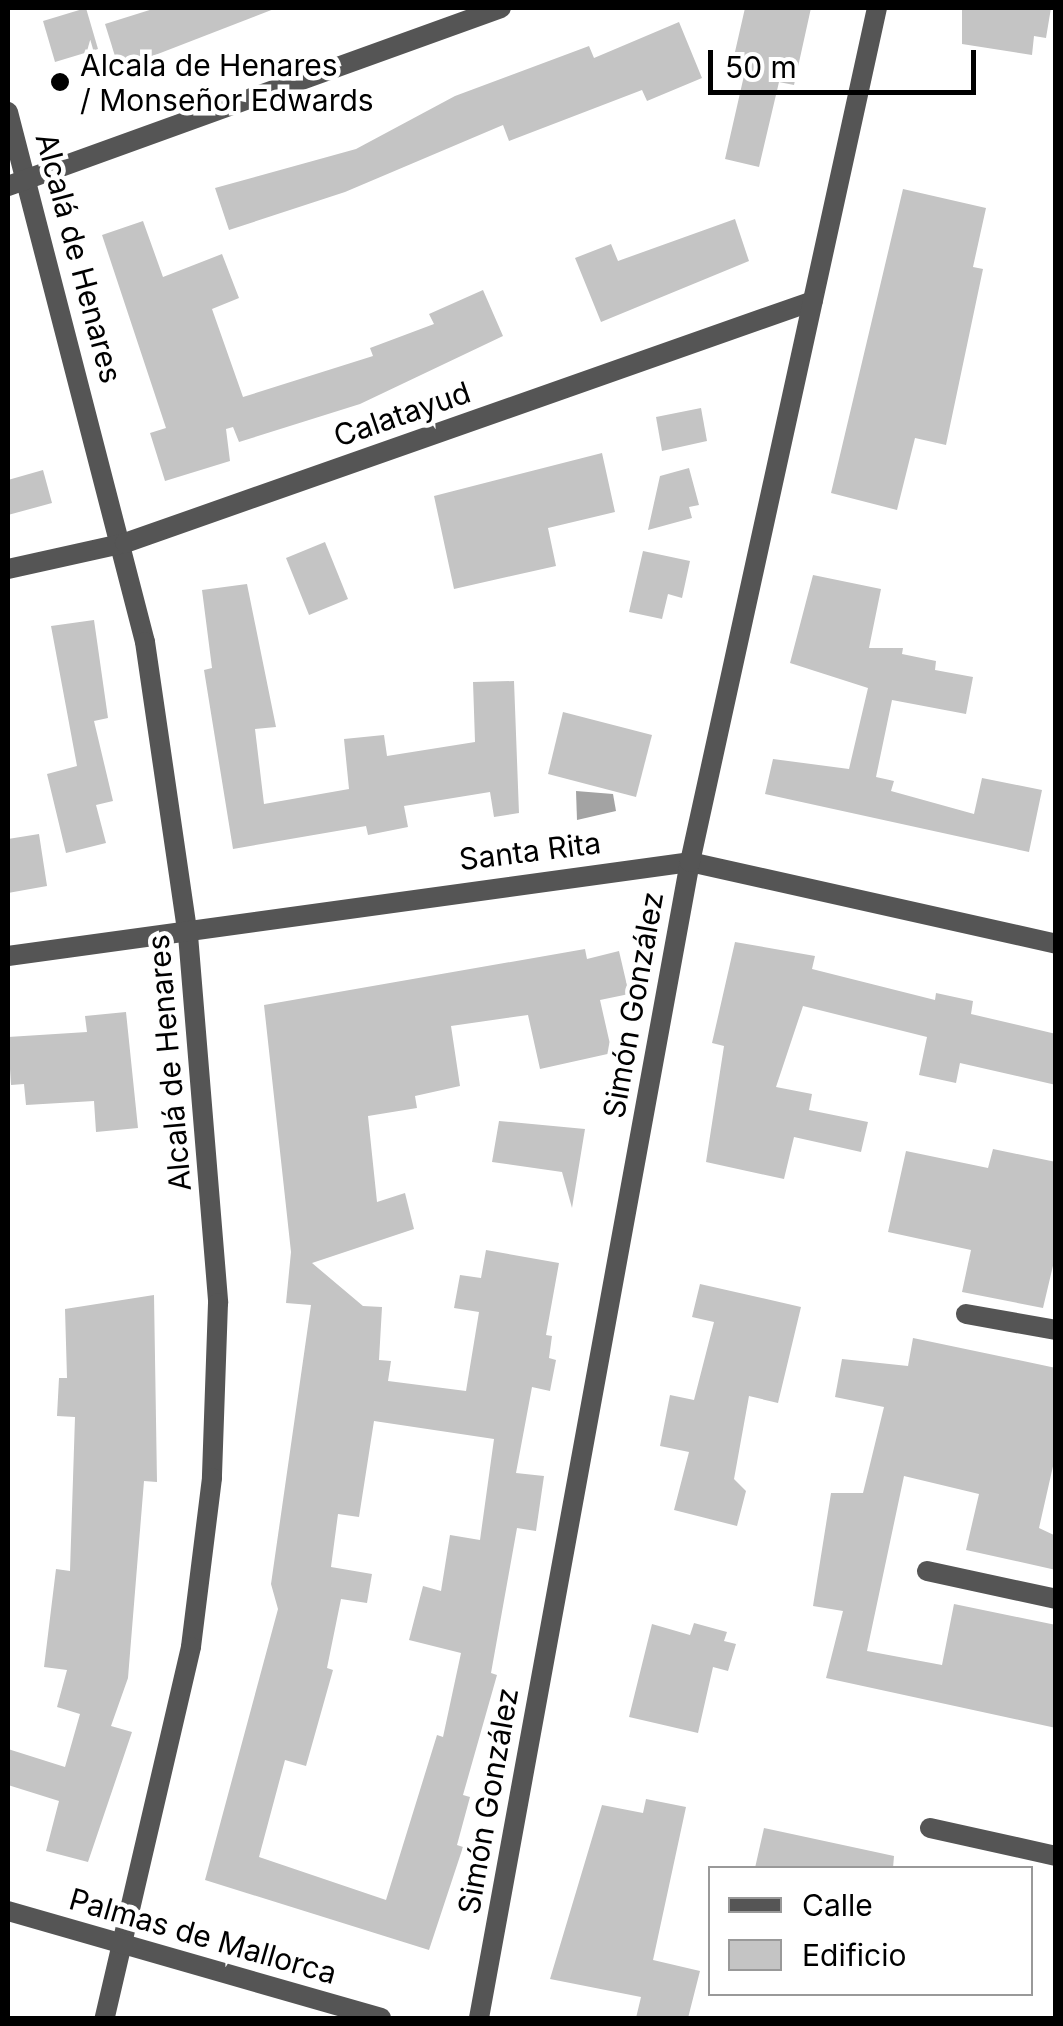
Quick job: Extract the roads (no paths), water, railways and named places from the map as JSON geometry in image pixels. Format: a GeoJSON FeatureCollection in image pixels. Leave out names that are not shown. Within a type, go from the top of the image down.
{"type":"FeatureCollection","features":[{"type":"Feature","properties":{"kind":"street"},"geometry":{"type":"LineString","coordinates":[[17,184],[500,8]]}},
{"type":"Feature","properties":{"kind":"street","name":"Simón González"},"geometry":{"type":"LineString","coordinates":[[479,2018],[690,862],[877,8]]}},
{"type":"Feature","properties":{"kind":"street","name":"Alcalá de Henares"},"geometry":{"type":"LineString","coordinates":[[8,112],[17,184],[125,543],[188,935],[218,1303],[213,1460],[190,1647],[126,1944],[105,2018]]}},
{"type":"Feature","properties":{"kind":"street","name":"Calatayud"},"geometry":{"type":"LineString","coordinates":[[8,569],[125,543],[813,301]]}},
{"type":"Feature","properties":{"kind":"street","name":"Santa Rita"},"geometry":{"type":"LineString","coordinates":[[8,956],[188,935],[482,886],[690,862],[1056,944]]}},
{"type":"Feature","properties":{"kind":"street"},"geometry":{"type":"LineString","coordinates":[[966,1314],[1056,1330]]}},
{"type":"Feature","properties":{"kind":"street"},"geometry":{"type":"LineString","coordinates":[[927,1571],[1056,1599]]}},
{"type":"Feature","properties":{"kind":"street"},"geometry":{"type":"LineString","coordinates":[[930,1828],[1056,1856]]}},
{"type":"Feature","properties":{"kind":"street","name":"Palmas de Mallorca"},"geometry":{"type":"LineString","coordinates":[[8,1911],[381,2018]]}},
{"type":"Feature","properties":{"kind":"place","name":"Alcala de Henares / Monseñor Edwards"},"geometry":{"type":"Point","coordinates":[60,82]}}]}
